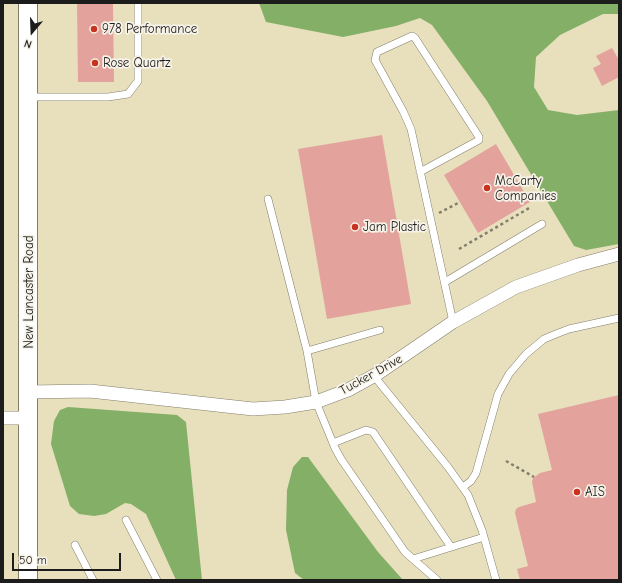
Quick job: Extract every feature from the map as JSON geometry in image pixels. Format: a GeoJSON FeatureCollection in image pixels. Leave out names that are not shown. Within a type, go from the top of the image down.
{"type":"FeatureCollection","features":[{"type":"Feature","properties":{"kind":"main road","name":"New Lancaster Road"},"geometry":{"type":"LineString","coordinates":[[28,3],[28,580]]}},
{"type":"Feature","properties":{"kind":"street","name":"Tucker Drive"},"geometry":{"type":"LineString","coordinates":[[29,392],[90,391],[253,409],[285,407],[316,402],[348,390],[374,376],[405,357],[453,322],[516,287],[578,265],[619,254]]}},
{"type":"Feature","properties":{"kind":"street"},"geometry":{"type":"LineString","coordinates":[[3,418],[29,418]]}},
{"type":"Feature","properties":{"kind":"lane"},"geometry":{"type":"LineString","coordinates":[[28,97],[108,97],[128,94],[138,82],[138,3]]}},
{"type":"Feature","properties":{"kind":"lane"},"geometry":{"type":"LineString","coordinates":[[420,172],[479,140],[479,137],[415,38],[412,36],[377,52],[374,56],[408,120],[453,322]]}},
{"type":"Feature","properties":{"kind":"lane"},"geometry":{"type":"LineString","coordinates":[[268,199],[307,351],[316,402],[341,459],[412,560],[437,580]]}},
{"type":"Feature","properties":{"kind":"lane"},"geometry":{"type":"LineString","coordinates":[[445,282],[542,224]]}},
{"type":"Feature","properties":{"kind":"lane"},"geometry":{"type":"LineString","coordinates":[[463,487],[471,481],[476,473],[498,394],[510,374],[526,354],[544,339],[556,334],[569,329],[619,318]]}},
{"type":"Feature","properties":{"kind":"lane"},"geometry":{"type":"LineString","coordinates":[[307,351],[380,330]]}},
{"type":"Feature","properties":{"kind":"lane"},"geometry":{"type":"LineString","coordinates":[[374,376],[463,487],[478,518],[496,580]]}},
{"type":"Feature","properties":{"kind":"lane"},"geometry":{"type":"LineString","coordinates":[[334,443],[366,430],[373,432],[450,547]]}},
{"type":"Feature","properties":{"kind":"lane"},"geometry":{"type":"LineString","coordinates":[[126,520],[157,580]]}},
{"type":"Feature","properties":{"kind":"lane"},"geometry":{"type":"LineString","coordinates":[[412,560],[484,537]]}},
{"type":"Feature","properties":{"kind":"lane"},"geometry":{"type":"LineString","coordinates":[[75,545],[94,580]]}},
{"type":"Feature","properties":{"kind":"path"},"geometry":{"type":"LineString","coordinates":[[430,218],[460,202]]}},
{"type":"Feature","properties":{"kind":"path"},"geometry":{"type":"LineString","coordinates":[[459,249],[531,207]]}},
{"type":"Feature","properties":{"kind":"path"},"geometry":{"type":"LineString","coordinates":[[481,231],[483,235]]}},
{"type":"Feature","properties":{"kind":"path"},"geometry":{"type":"LineString","coordinates":[[506,461],[534,478]]}},
{"type":"Feature","properties":{"kind":"green space"},"geometry":{"type":"Polygon","coordinates":[[[259,3],[619,3],[619,14],[603,14],[560,35],[536,57],[534,87],[548,110],[577,115],[619,110],[619,244],[586,250],[574,246],[487,101],[432,25],[420,18],[396,26],[343,37],[266,22],[259,3]]]}},
{"type":"Feature","properties":{"kind":"green space"},"geometry":{"type":"Polygon","coordinates":[[[68,407],[177,415],[186,422],[202,580],[176,580],[146,514],[131,504],[125,503],[106,514],[94,516],[79,514],[70,506],[51,444],[54,421],[60,410],[68,407]]]}},
{"type":"Feature","properties":{"kind":"green space"},"geometry":{"type":"Polygon","coordinates":[[[302,457],[308,457],[378,552],[403,580],[304,580],[295,573],[286,530],[287,490],[293,467],[302,457]]]}},
{"type":"Feature","properties":{"kind":"building"},"geometry":{"type":"Polygon","coordinates":[[[77,3],[113,3],[114,82],[78,82],[77,3]]]}},
{"type":"Feature","properties":{"kind":"building"},"geometry":{"type":"Polygon","coordinates":[[[612,48],[619,60],[619,77],[602,86],[593,68],[601,64],[596,56],[612,48]]]}},
{"type":"Feature","properties":{"kind":"building","name":"Jam Plastic"},"geometry":{"type":"Polygon","coordinates":[[[382,135],[411,304],[327,319],[298,149],[382,135]]]}},
{"type":"Feature","properties":{"kind":"building","name":"McCarty Companies"},"geometry":{"type":"Polygon","coordinates":[[[496,144],[530,202],[478,233],[444,175],[496,144]]]}},
{"type":"Feature","properties":{"kind":"building","name":"AIS"},"geometry":{"type":"Polygon","coordinates":[[[619,395],[619,580],[520,580],[517,569],[528,566],[515,513],[516,509],[536,502],[532,482],[533,478],[540,473],[552,470],[538,414],[619,395]]]}},
{"type":"Feature","properties":{"kind":"place","name":"978 Performance"},"geometry":{"type":"Point","coordinates":[94,29]}},
{"type":"Feature","properties":{"kind":"place","name":"Rose Quartz"},"geometry":{"type":"Point","coordinates":[95,63]}},
{"type":"Feature","properties":{"kind":"place","name":"McCarty Companies"},"geometry":{"type":"Point","coordinates":[487,188]}},
{"type":"Feature","properties":{"kind":"place","name":"Jam Plastic"},"geometry":{"type":"Point","coordinates":[355,227]}},
{"type":"Feature","properties":{"kind":"place","name":"AIS"},"geometry":{"type":"Point","coordinates":[577,492]}}]}
